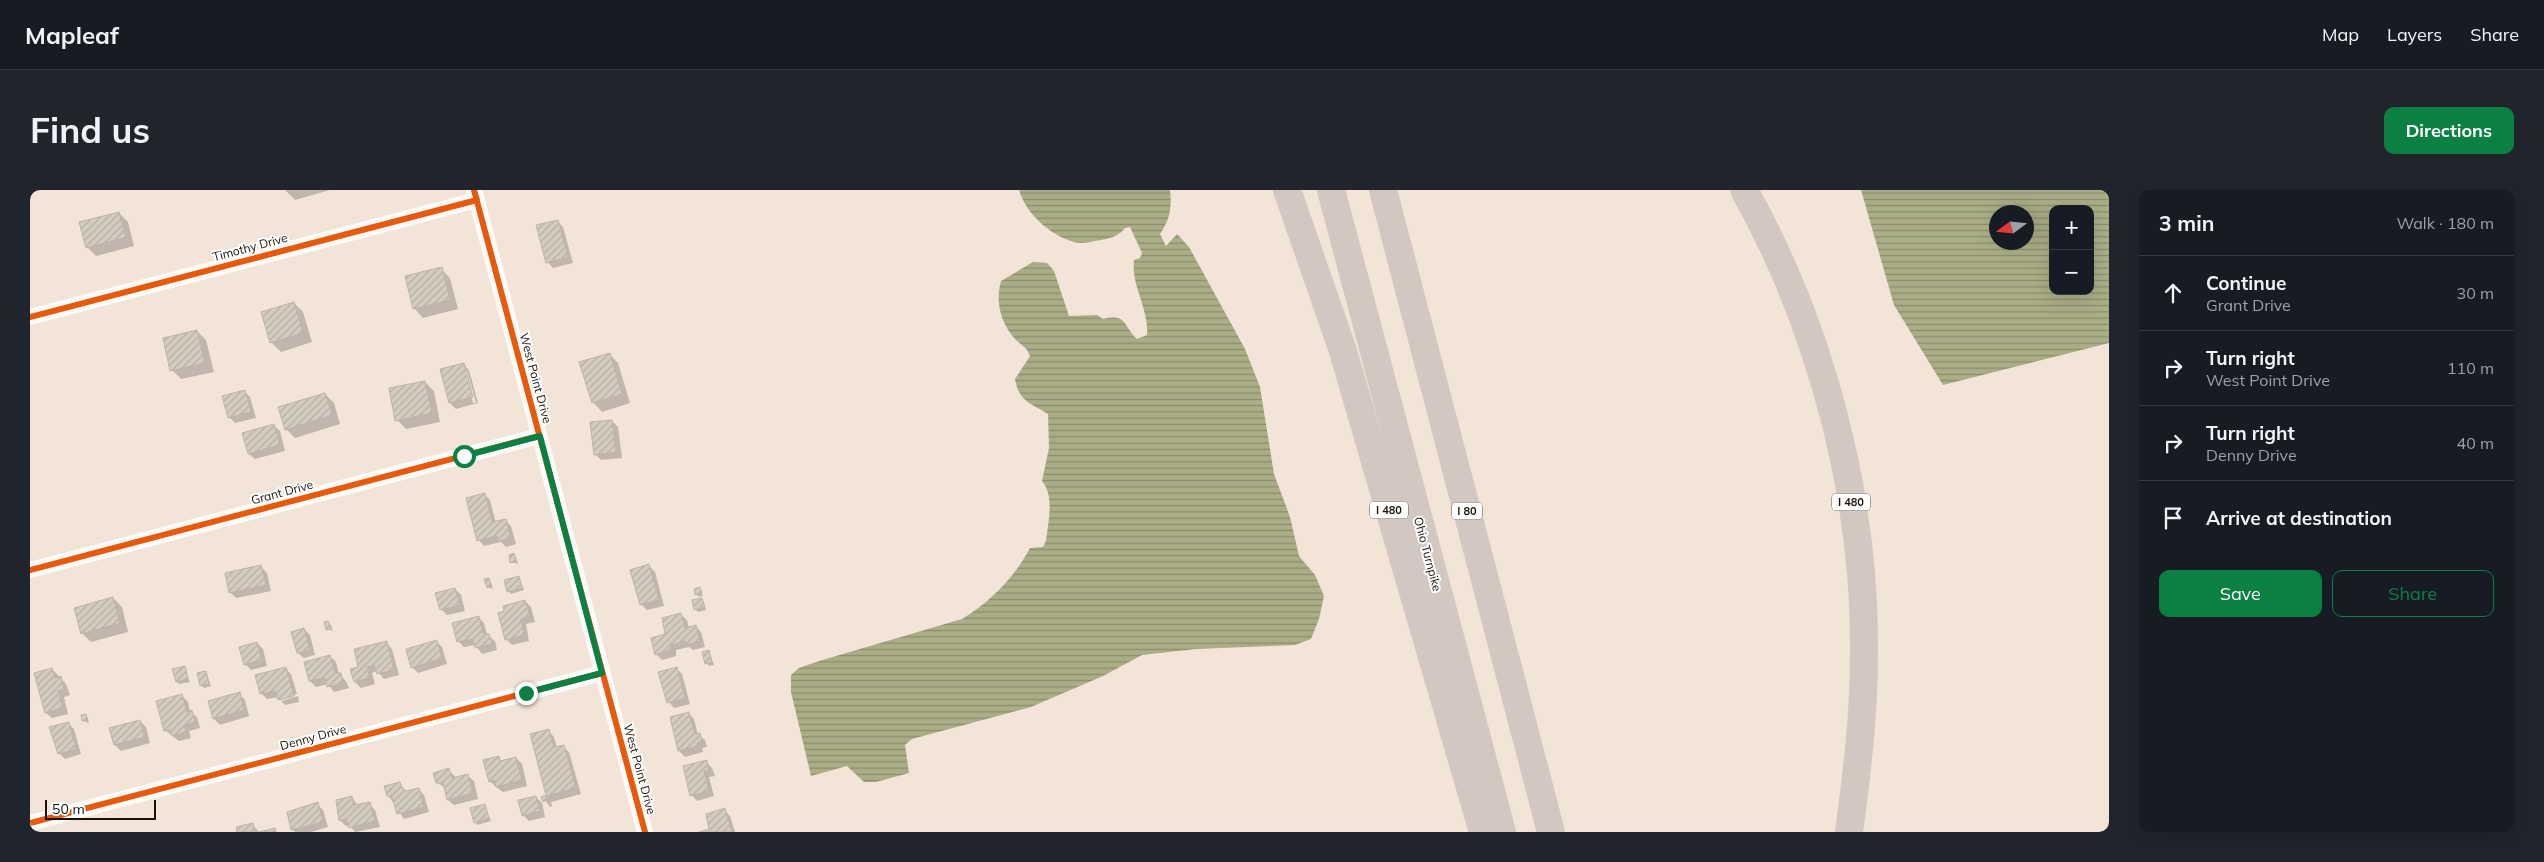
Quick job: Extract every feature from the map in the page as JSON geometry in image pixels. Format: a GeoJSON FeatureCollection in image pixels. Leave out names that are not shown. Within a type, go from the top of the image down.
{"type":"FeatureCollection","features":[{"type":"Feature","properties":{"kind":"highway","name":"I 480"},"geometry":{"type":"LineString","coordinates":[[1287,190],[1342,348],[1483,832]]}},
{"type":"Feature","properties":{"kind":"highway","name":"Ohio Turnpike"},"geometry":{"type":"LineString","coordinates":[[1331,190],[1502,832]]}},
{"type":"Feature","properties":{"kind":"highway","name":"I 80"},"geometry":{"type":"LineString","coordinates":[[1383,190],[1551,832]]}},
{"type":"Feature","properties":{"kind":"highway","name":"I 480"},"geometry":{"type":"LineString","coordinates":[[1744,190],[1784,271],[1812,344],[1834,417],[1850,495],[1861,578],[1864,654],[1861,733],[1849,832]]}},
{"type":"Feature","properties":{"kind":"street","name":"Timothy Drive"},"geometry":{"type":"LineString","coordinates":[[30,317],[475,195]]}},
{"type":"Feature","properties":{"kind":"street","name":"West Point Drive"},"geometry":{"type":"LineString","coordinates":[[475,195],[645,832]]}},
{"type":"Feature","properties":{"kind":"street","name":"Grant Drive"},"geometry":{"type":"LineString","coordinates":[[30,570],[540,436]]}},
{"type":"Feature","properties":{"kind":"street","name":"Denny Drive"},"geometry":{"type":"LineString","coordinates":[[30,823],[602,673]]}},
{"type":"Feature","properties":{"kind":"shaded area"},"geometry":{"type":"Polygon","coordinates":[[[1019,190],[1170,190],[1170,213],[1160,234],[1166,246],[1177,234],[1189,247],[1245,349],[1260,387],[1274,474],[1290,517],[1299,556],[1315,575],[1324,596],[1319,619],[1311,639],[1295,645],[1196,649],[1142,655],[1103,676],[1031,707],[912,739],[905,745],[909,773],[876,782],[864,782],[847,766],[811,776],[791,692],[791,675],[799,668],[819,661],[962,619],[983,605],[1001,588],[1017,569],[1030,548],[1043,547],[1046,541],[1050,502],[1046,487],[1042,481],[1049,448],[1048,414],[1027,401],[1019,393],[1015,379],[1030,356],[1026,349],[1010,333],[1000,312],[999,289],[1001,281],[1033,262],[1047,263],[1054,271],[1069,316],[1097,315],[1103,319],[1121,319],[1137,339],[1147,335],[1147,325],[1134,270],[1134,260],[1140,258],[1142,253],[1130,227],[1125,228],[1117,235],[1084,243],[1065,239],[1048,229],[1033,215],[1022,199],[1019,190]]]}},
{"type":"Feature","properties":{"kind":"shaded area"},"geometry":{"type":"Polygon","coordinates":[[[1861,190],[2109,190],[2109,343],[1943,385],[1894,305],[1861,190]]]}},
{"type":"Feature","properties":{"kind":"building"},"geometry":{"type":"Polygon","coordinates":[[[119,212],[126,237],[86,248],[79,222],[119,212]]]}},
{"type":"Feature","properties":{"kind":"building"},"geometry":{"type":"Polygon","coordinates":[[[558,220],[568,257],[546,263],[536,225],[558,220]]]}},
{"type":"Feature","properties":{"kind":"building"},"geometry":{"type":"Polygon","coordinates":[[[442,267],[450,300],[413,309],[405,276],[442,267]]]}},
{"type":"Feature","properties":{"kind":"building"},"geometry":{"type":"Polygon","coordinates":[[[294,302],[303,333],[270,343],[261,312],[294,302]]]}},
{"type":"Feature","properties":{"kind":"building"},"geometry":{"type":"Polygon","coordinates":[[[197,330],[205,363],[170,371],[163,338],[197,330]]]}},
{"type":"Feature","properties":{"kind":"building"},"geometry":{"type":"Polygon","coordinates":[[[610,353],[622,394],[592,403],[579,362],[610,353]]]}},
{"type":"Feature","properties":{"kind":"building"},"geometry":{"type":"Polygon","coordinates":[[[464,363],[473,397],[449,403],[440,369],[464,363]]]}},
{"type":"Feature","properties":{"kind":"building"},"geometry":{"type":"Polygon","coordinates":[[[425,381],[432,413],[395,421],[389,388],[425,381]]]}},
{"type":"Feature","properties":{"kind":"building"},"geometry":{"type":"Polygon","coordinates":[[[245,390],[251,412],[228,418],[222,396],[245,390]]]}},
{"type":"Feature","properties":{"kind":"building"},"geometry":{"type":"Polygon","coordinates":[[[325,393],[332,415],[285,430],[278,407],[325,393]]]}},
{"type":"Feature","properties":{"kind":"building"},"geometry":{"type":"Polygon","coordinates":[[[612,420],[616,452],[594,455],[590,422],[612,420]]]}},
{"type":"Feature","properties":{"kind":"building"},"geometry":{"type":"Polygon","coordinates":[[[274,424],[280,445],[248,454],[242,433],[274,424]]]}},
{"type":"Feature","properties":{"kind":"building"},"geometry":{"type":"Polygon","coordinates":[[[485,493],[492,522],[506,519],[511,538],[499,541],[497,536],[477,541],[466,498],[485,493]]]}},
{"type":"Feature","properties":{"kind":"building"},"geometry":{"type":"Polygon","coordinates":[[[514,553],[516,562],[510,563],[509,555],[514,553]]]}},
{"type":"Feature","properties":{"kind":"building"},"geometry":{"type":"Polygon","coordinates":[[[649,564],[659,600],[640,605],[630,570],[649,564]]]}},
{"type":"Feature","properties":{"kind":"building"},"geometry":{"type":"Polygon","coordinates":[[[261,565],[266,585],[229,593],[225,573],[261,565]]]}},
{"type":"Feature","properties":{"kind":"building"},"geometry":{"type":"Polygon","coordinates":[[[519,576],[522,588],[507,592],[504,580],[519,576]]]}},
{"type":"Feature","properties":{"kind":"building"},"geometry":{"type":"Polygon","coordinates":[[[489,578],[491,586],[487,588],[484,579],[489,578]]]}},
{"type":"Feature","properties":{"kind":"building"},"geometry":{"type":"Polygon","coordinates":[[[700,587],[702,593],[695,595],[694,589],[700,587]]]}},
{"type":"Feature","properties":{"kind":"building"},"geometry":{"type":"Polygon","coordinates":[[[455,588],[460,605],[440,610],[435,593],[455,588]]]}},
{"type":"Feature","properties":{"kind":"building"},"geometry":{"type":"Polygon","coordinates":[[[113,597],[120,623],[81,634],[74,608],[113,597]]]}},
{"type":"Feature","properties":{"kind":"building"},"geometry":{"type":"Polygon","coordinates":[[[702,598],[705,607],[694,610],[692,600],[702,598]]]}},
{"type":"Feature","properties":{"kind":"building"},"geometry":{"type":"Polygon","coordinates":[[[525,600],[530,616],[521,619],[524,635],[505,640],[498,613],[504,611],[503,606],[525,600]]]}},
{"type":"Feature","properties":{"kind":"building"},"geometry":{"type":"Polygon","coordinates":[[[681,613],[685,628],[696,625],[700,641],[686,645],[685,641],[671,645],[670,650],[655,655],[651,638],[665,634],[662,618],[681,613]]]}},
{"type":"Feature","properties":{"kind":"building"},"geometry":{"type":"Polygon","coordinates":[[[479,616],[483,633],[489,634],[492,644],[475,648],[473,639],[457,642],[452,623],[479,616]]]}},
{"type":"Feature","properties":{"kind":"building"},"geometry":{"type":"Polygon","coordinates":[[[328,621],[331,629],[326,630],[324,622],[328,621]]]}},
{"type":"Feature","properties":{"kind":"building"},"geometry":{"type":"Polygon","coordinates":[[[304,628],[310,650],[297,653],[291,632],[304,628]]]}},
{"type":"Feature","properties":{"kind":"building"},"geometry":{"type":"Polygon","coordinates":[[[437,640],[442,658],[411,668],[406,649],[437,640]]]}},
{"type":"Feature","properties":{"kind":"building"},"geometry":{"type":"Polygon","coordinates":[[[387,641],[394,670],[377,674],[374,665],[367,667],[370,678],[354,682],[350,669],[358,667],[354,649],[387,641]]]}},
{"type":"Feature","properties":{"kind":"building"},"geometry":{"type":"Polygon","coordinates":[[[257,642],[262,660],[244,665],[239,647],[257,642]]]}},
{"type":"Feature","properties":{"kind":"building"},"geometry":{"type":"Polygon","coordinates":[[[709,650],[712,662],[705,664],[702,652],[709,650]]]}},
{"type":"Feature","properties":{"kind":"building"},"geometry":{"type":"Polygon","coordinates":[[[330,655],[335,673],[341,673],[343,683],[327,687],[325,678],[309,681],[304,662],[330,655]]]}},
{"type":"Feature","properties":{"kind":"building"},"geometry":{"type":"Polygon","coordinates":[[[185,666],[188,679],[176,682],[172,669],[185,666]]]}},
{"type":"Feature","properties":{"kind":"building"},"geometry":{"type":"Polygon","coordinates":[[[286,667],[294,696],[278,700],[275,691],[260,694],[255,675],[286,667]]]}},
{"type":"Feature","properties":{"kind":"building"},"geometry":{"type":"Polygon","coordinates":[[[677,667],[685,698],[667,703],[658,672],[677,667]]]}},
{"type":"Feature","properties":{"kind":"building"},"geometry":{"type":"Polygon","coordinates":[[[52,668],[55,678],[61,676],[64,689],[58,691],[63,708],[45,713],[34,673],[52,668]]]}},
{"type":"Feature","properties":{"kind":"building"},"geometry":{"type":"Polygon","coordinates":[[[206,671],[209,684],[200,686],[197,673],[206,671]]]}},
{"type":"Feature","properties":{"kind":"building"},"geometry":{"type":"Polygon","coordinates":[[[240,692],[244,710],[213,719],[208,701],[240,692]]]}},
{"type":"Feature","properties":{"kind":"building"},"geometry":{"type":"Polygon","coordinates":[[[182,694],[187,712],[192,710],[195,722],[184,725],[186,732],[172,736],[170,730],[164,731],[156,701],[182,694]]]}},
{"type":"Feature","properties":{"kind":"building"},"geometry":{"type":"Polygon","coordinates":[[[689,712],[695,734],[700,733],[702,741],[697,743],[698,746],[678,751],[670,717],[689,712]]]}},
{"type":"Feature","properties":{"kind":"building"},"geometry":{"type":"Polygon","coordinates":[[[86,714],[87,720],[82,721],[81,715],[86,714]]]}},
{"type":"Feature","properties":{"kind":"building"},"geometry":{"type":"Polygon","coordinates":[[[140,720],[145,737],[114,745],[109,728],[140,720]]]}},
{"type":"Feature","properties":{"kind":"building"},"geometry":{"type":"Polygon","coordinates":[[[69,722],[76,749],[58,754],[49,727],[69,722]]]}},
{"type":"Feature","properties":{"kind":"building"},"geometry":{"type":"Polygon","coordinates":[[[549,729],[554,747],[564,745],[576,788],[546,796],[547,800],[543,802],[541,797],[546,795],[530,734],[549,729]]]}},
{"type":"Feature","properties":{"kind":"building"},"geometry":{"type":"Polygon","coordinates":[[[499,756],[500,761],[516,757],[522,780],[496,787],[494,780],[489,782],[483,760],[499,756]]]}},
{"type":"Feature","properties":{"kind":"building"},"geometry":{"type":"Polygon","coordinates":[[[707,760],[709,770],[704,771],[709,791],[690,796],[683,766],[707,760]]]}},
{"type":"Feature","properties":{"kind":"building"},"geometry":{"type":"Polygon","coordinates":[[[449,768],[452,778],[468,774],[473,793],[447,800],[443,783],[436,783],[433,773],[449,768]]]}},
{"type":"Feature","properties":{"kind":"building"},"geometry":{"type":"Polygon","coordinates":[[[400,782],[402,788],[406,791],[419,788],[424,807],[397,814],[392,797],[387,796],[384,786],[400,782]]]}},
{"type":"Feature","properties":{"kind":"building"},"geometry":{"type":"Polygon","coordinates":[[[352,796],[354,805],[370,802],[375,821],[349,828],[346,819],[339,821],[336,800],[352,796]]]}},
{"type":"Feature","properties":{"kind":"building"},"geometry":{"type":"Polygon","coordinates":[[[536,796],[540,811],[522,816],[518,800],[536,796]]]}},
{"type":"Feature","properties":{"kind":"building"},"geometry":{"type":"Polygon","coordinates":[[[318,802],[323,822],[291,830],[287,812],[318,802]]]}},
{"type":"Feature","properties":{"kind":"building"},"geometry":{"type":"Polygon","coordinates":[[[485,804],[489,818],[474,823],[470,808],[485,804]]]}},
{"type":"Feature","properties":{"kind":"building"},"geometry":{"type":"Polygon","coordinates":[[[725,808],[732,832],[699,832],[709,829],[706,814],[725,808]]]}},
{"type":"Feature","properties":{"kind":"building"},"geometry":{"type":"Polygon","coordinates":[[[253,823],[255,832],[237,832],[236,827],[253,823]]]}},
{"type":"Feature","properties":{"kind":"building"},"geometry":{"type":"Polygon","coordinates":[[[275,828],[276,832],[259,832],[275,828]]]}},
{"type":"Feature","properties":{"kind":"cycle path"},"geometry":{"type":"LineString","coordinates":[[474,190],[645,832]]}},
{"type":"Feature","properties":{"kind":"cycle path"},"geometry":{"type":"LineString","coordinates":[[30,317],[477,200]]}},
{"type":"Feature","properties":{"kind":"cycle path"},"geometry":{"type":"LineString","coordinates":[[30,570],[539,436]]}},
{"type":"Feature","properties":{"kind":"cycle path"},"geometry":{"type":"LineString","coordinates":[[30,823],[602,673]]}},
{"type":"Feature","properties":{"kind":"route"},"geometry":{"type":"LineString","coordinates":[[464,456],[540,436],[602,673],[526,693]]}}]}
